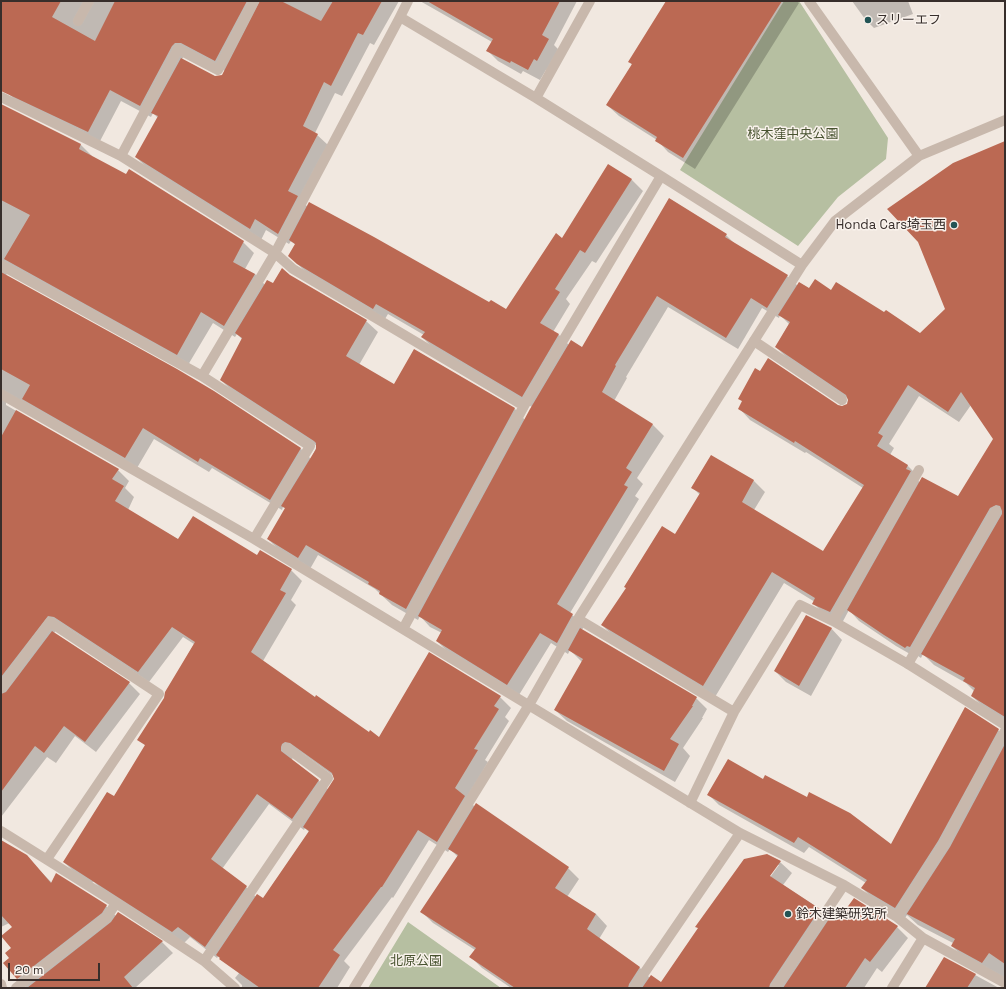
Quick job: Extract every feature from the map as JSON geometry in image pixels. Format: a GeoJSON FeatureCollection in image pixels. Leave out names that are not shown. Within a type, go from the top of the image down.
{"type":"FeatureCollection","features":[{"type":"Feature","properties":{"kind":"street"},"geometry":{"type":"LineString","coordinates":[[78,21],[89,1]]}},
{"type":"Feature","properties":{"kind":"street"},"geometry":{"type":"LineString","coordinates":[[121,156],[178,49],[218,70],[254,1]]}},
{"type":"Feature","properties":{"kind":"street"},"geometry":{"type":"LineString","coordinates":[[202,376],[275,253],[408,1]]}},
{"type":"Feature","properties":{"kind":"street"},"geometry":{"type":"LineString","coordinates":[[536,98],[590,1]]}},
{"type":"Feature","properties":{"kind":"street"},"geometry":{"type":"LineString","coordinates":[[809,1],[919,156]]}},
{"type":"Feature","properties":{"kind":"street"},"geometry":{"type":"LineString","coordinates":[[400,17],[536,98],[802,265]]}},
{"type":"Feature","properties":{"kind":"street"},"geometry":{"type":"LineString","coordinates":[[1,97],[121,156],[275,253],[293,269],[524,406]]}},
{"type":"Feature","properties":{"kind":"street"},"geometry":{"type":"LineString","coordinates":[[354,988],[528,705],[578,619],[802,265],[835,221],[919,156],[1005,120]]}},
{"type":"Feature","properties":{"kind":"street"},"geometry":{"type":"LineString","coordinates":[[403,629],[524,406],[661,176]]}},
{"type":"Feature","properties":{"kind":"street"},"geometry":{"type":"LineString","coordinates":[[1,265],[202,376],[310,446],[254,540]]}},
{"type":"Feature","properties":{"kind":"street"},"geometry":{"type":"LineString","coordinates":[[754,341],[842,400]]}},
{"type":"Feature","properties":{"kind":"street"},"geometry":{"type":"LineString","coordinates":[[1,394],[254,540],[403,629],[600,750],[740,833],[844,885],[898,917],[923,938],[1005,983]]}},
{"type":"Feature","properties":{"kind":"street"},"geometry":{"type":"LineString","coordinates":[[832,621],[919,470]]}},
{"type":"Feature","properties":{"kind":"street"},"geometry":{"type":"LineString","coordinates":[[908,664],[996,511]]}},
{"type":"Feature","properties":{"kind":"street"},"geometry":{"type":"LineString","coordinates":[[690,803],[734,712],[800,605],[832,621],[908,664],[1005,724]]}},
{"type":"Feature","properties":{"kind":"street"},"geometry":{"type":"LineString","coordinates":[[578,619],[734,712]]}},
{"type":"Feature","properties":{"kind":"street"},"geometry":{"type":"LineString","coordinates":[[1,688],[50,622],[159,694],[47,859]]}},
{"type":"Feature","properties":{"kind":"street"},"geometry":{"type":"LineString","coordinates":[[898,917],[944,844],[1005,731]]}},
{"type":"Feature","properties":{"kind":"street"},"geometry":{"type":"LineString","coordinates":[[204,961],[328,778],[287,748]]}},
{"type":"Feature","properties":{"kind":"street"},"geometry":{"type":"LineString","coordinates":[[1,831],[116,903],[204,961],[235,988]]}},
{"type":"Feature","properties":{"kind":"street"},"geometry":{"type":"LineString","coordinates":[[634,988],[740,833]]}},
{"type":"Feature","properties":{"kind":"street"},"geometry":{"type":"LineString","coordinates":[[775,988],[844,885]]}},
{"type":"Feature","properties":{"kind":"street"},"geometry":{"type":"LineString","coordinates":[[16,988],[108,917],[116,903]]}},
{"type":"Feature","properties":{"kind":"street"},"geometry":{"type":"LineString","coordinates":[[892,988],[923,938]]}},
{"type":"Feature","properties":{"kind":"street"},"geometry":{"type":"LineString","coordinates":[[1,984],[2,988]]}},
{"type":"Feature","properties":{"kind":"green space","name":"桃木窪中央公園"},"geometry":{"type":"Polygon","coordinates":[[[784,1],[799,1],[888,138],[886,159],[838,197],[798,246],[680,170],[784,1]]]}},
{"type":"Feature","properties":{"kind":"green space","name":"北原公園"},"geometry":{"type":"Polygon","coordinates":[[[408,922],[501,988],[368,988],[408,922]]]}},
{"type":"Feature","properties":{"kind":"building"},"geometry":{"type":"Polygon","coordinates":[[[1,1],[61,1],[52,17],[95,41],[115,1],[247,1],[215,61],[181,43],[175,43],[140,106],[110,90],[88,132],[1,91],[1,1]]]}},
{"type":"Feature","properties":{"kind":"building"},"geometry":{"type":"Polygon","coordinates":[[[260,1],[281,1],[321,21],[333,1],[382,1],[363,35],[358,33],[331,86],[324,82],[303,126],[318,134],[288,191],[298,196],[278,234],[255,219],[250,229],[135,157],[158,116],[151,113],[181,58],[215,76],[222,75],[260,1]]]}},
{"type":"Feature","properties":{"kind":"building"},"geometry":{"type":"Polygon","coordinates":[[[427,1],[560,1],[542,35],[549,39],[537,61],[534,59],[528,70],[486,51],[493,39],[427,1]]]}},
{"type":"Feature","properties":{"kind":"building"},"geometry":{"type":"Polygon","coordinates":[[[666,1],[782,1],[683,158],[655,141],[657,137],[606,105],[632,64],[628,62],[666,1]]]}},
{"type":"Feature","properties":{"kind":"building"},"geometry":{"type":"Polygon","coordinates":[[[1,104],[81,144],[79,149],[126,174],[129,169],[244,241],[233,262],[255,274],[224,326],[201,312],[177,355],[4,259],[30,215],[1,200],[1,104]]]}},
{"type":"Feature","properties":{"kind":"building"},"geometry":{"type":"Polygon","coordinates":[[[1005,141],[1005,717],[971,696],[975,688],[963,681],[965,678],[921,654],[1002,514],[1000,506],[996,505],[990,508],[910,647],[907,646],[905,648],[847,610],[922,477],[958,496],[993,439],[961,392],[948,412],[908,385],[878,433],[883,436],[877,446],[908,465],[906,469],[911,471],[830,612],[812,604],[815,598],[772,572],[703,686],[601,625],[626,588],[624,587],[662,526],[675,534],[700,493],[691,488],[711,455],[754,480],[742,502],[823,551],[864,485],[795,441],[794,443],[738,409],[742,401],[738,399],[755,368],[760,371],[768,358],[838,405],[842,406],[847,404],[848,400],[846,395],[775,347],[790,322],[778,315],[799,282],[809,288],[815,279],[831,290],[836,282],[884,312],[886,310],[920,333],[945,309],[918,242],[887,209],[953,163],[1005,141]]]}},
{"type":"Feature","properties":{"kind":"building"},"geometry":{"type":"Polygon","coordinates":[[[608,164],[632,179],[585,253],[580,250],[555,289],[560,292],[540,323],[559,334],[522,397],[421,337],[425,332],[376,304],[373,309],[297,264],[288,256],[295,244],[289,240],[309,202],[489,302],[491,300],[506,309],[556,233],[562,238],[608,164]]]}},
{"type":"Feature","properties":{"kind":"building"},"geometry":{"type":"Polygon","coordinates":[[[669,198],[727,234],[725,237],[788,275],[767,308],[751,298],[726,338],[657,296],[615,365],[616,366],[602,392],[653,424],[626,468],[632,472],[624,485],[628,487],[557,604],[573,614],[557,643],[540,633],[507,685],[436,641],[442,630],[418,616],[530,409],[571,340],[582,347],[669,198]]]}},
{"type":"Feature","properties":{"kind":"building"},"geometry":{"type":"Polygon","coordinates":[[[282,268],[290,275],[367,320],[346,356],[394,384],[414,349],[515,408],[406,609],[379,594],[380,591],[368,584],[369,582],[306,545],[298,558],[267,539],[285,508],[281,506],[316,449],[316,443],[220,380],[242,338],[235,333],[267,280],[273,283],[282,268]]]}},
{"type":"Feature","properties":{"kind":"building"},"geometry":{"type":"Polygon","coordinates":[[[1,272],[177,369],[214,391],[301,448],[270,500],[200,458],[198,462],[143,428],[125,458],[22,399],[30,385],[1,369],[1,272]]]}},
{"type":"Feature","properties":{"kind":"building"},"geometry":{"type":"Polygon","coordinates":[[[16,410],[119,469],[112,479],[124,486],[115,501],[178,539],[193,516],[257,555],[260,550],[292,569],[280,590],[286,593],[251,652],[315,697],[316,695],[369,732],[370,730],[379,737],[429,652],[501,696],[494,706],[499,709],[474,749],[478,750],[455,788],[465,796],[437,842],[418,830],[382,887],[333,950],[340,955],[318,988],[260,988],[219,959],[220,958],[216,955],[257,894],[263,898],[309,831],[303,827],[334,779],[332,773],[290,743],[285,742],[282,744],[281,751],[319,780],[292,819],[257,794],[211,859],[247,886],[205,947],[178,927],[172,932],[63,862],[107,792],[114,796],[145,745],[137,740],[164,698],[165,692],[195,642],[172,627],[138,672],[54,617],[48,616],[1,677],[1,437],[16,410]]]}},
{"type":"Feature","properties":{"kind":"building"},"geometry":{"type":"Polygon","coordinates":[[[806,615],[832,628],[799,686],[774,671],[806,615]]]}},
{"type":"Feature","properties":{"kind":"building"},"geometry":{"type":"Polygon","coordinates":[[[580,628],[697,697],[693,706],[670,739],[679,744],[664,771],[554,710],[583,659],[568,650],[580,628]]]}},
{"type":"Feature","properties":{"kind":"building"},"geometry":{"type":"Polygon","coordinates":[[[52,631],[130,682],[85,742],[64,726],[44,753],[35,746],[1,792],[1,694],[6,692],[52,631]]]}},
{"type":"Feature","properties":{"kind":"building"},"geometry":{"type":"Polygon","coordinates":[[[965,707],[999,729],[938,841],[895,908],[861,888],[867,880],[798,837],[794,843],[707,795],[728,759],[763,779],[765,775],[807,797],[809,792],[850,813],[891,844],[965,707]]]}},
{"type":"Feature","properties":{"kind":"building"},"geometry":{"type":"Polygon","coordinates":[[[1005,744],[1005,964],[989,953],[982,963],[951,946],[955,939],[907,914],[906,915],[950,847],[1005,744]]]}},
{"type":"Feature","properties":{"kind":"building"},"geometry":{"type":"Polygon","coordinates":[[[476,803],[569,867],[555,888],[596,914],[587,929],[640,967],[628,988],[515,988],[469,957],[476,948],[420,912],[458,855],[448,849],[476,803]]]}},
{"type":"Feature","properties":{"kind":"building"},"geometry":{"type":"Polygon","coordinates":[[[1,840],[27,855],[51,883],[56,873],[107,905],[102,913],[17,979],[3,963],[9,958],[5,953],[11,948],[1,936],[12,927],[1,915],[1,840]]]}},
{"type":"Feature","properties":{"kind":"building"},"geometry":{"type":"Polygon","coordinates":[[[767,854],[781,861],[770,876],[820,909],[770,984],[769,988],[642,988],[651,975],[661,982],[698,928],[695,927],[744,859],[767,854]]]}},
{"type":"Feature","properties":{"kind":"building"},"geometry":{"type":"Polygon","coordinates":[[[854,898],[898,926],[870,962],[865,958],[845,988],[783,988],[831,916],[838,920],[854,898]]]}},
{"type":"Feature","properties":{"kind":"building"},"geometry":{"type":"Polygon","coordinates":[[[118,912],[163,941],[124,977],[133,988],[27,988],[111,922],[118,912]]]}},
{"type":"Feature","properties":{"kind":"building"},"geometry":{"type":"Polygon","coordinates":[[[944,957],[976,974],[967,988],[925,988],[944,957]]]}},
{"type":"Feature","properties":{"kind":"place","name":"スリーエフ"},"geometry":{"type":"Point","coordinates":[868,20]}},
{"type":"Feature","properties":{"kind":"place","name":"Honda Cars埼玉西"},"geometry":{"type":"Point","coordinates":[954,225]}},
{"type":"Feature","properties":{"kind":"place","name":"鈴木建築研究所"},"geometry":{"type":"Point","coordinates":[788,914]}}]}
